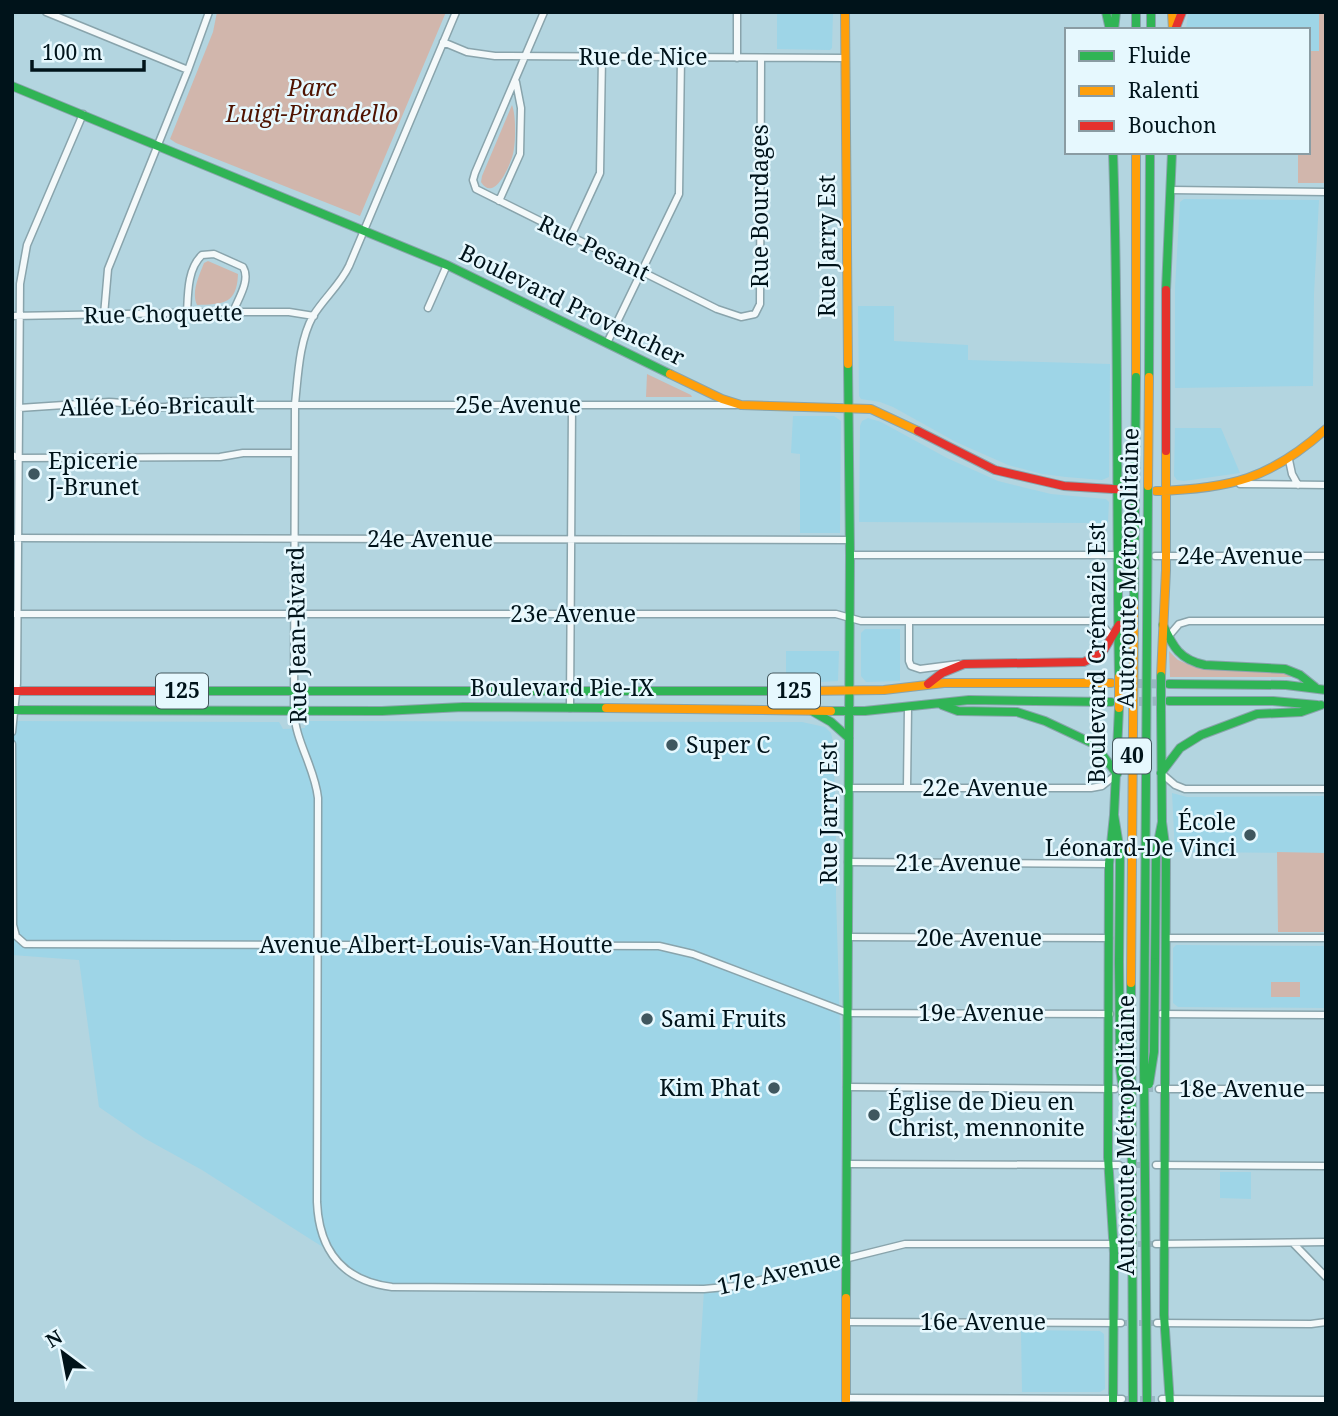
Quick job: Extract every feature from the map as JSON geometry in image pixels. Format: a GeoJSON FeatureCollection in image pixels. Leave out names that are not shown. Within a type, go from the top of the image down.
{"type":"FeatureCollection","features":[{"type":"Feature","properties":{"kind":"main road","name":"Rue Jarry Est"},"geometry":{"type":"LineString","coordinates":[[845,12],[850,555],[846,1401]]}},
{"type":"Feature","properties":{"kind":"main road"},"geometry":{"type":"LineString","coordinates":[[1175,28],[1182,12]]}},
{"type":"Feature","properties":{"kind":"main road","name":"Boulevard Provencher"},"geometry":{"type":"LineString","coordinates":[[12,86],[447,264],[704,391],[741,405],[871,409],[995,470],[1027,480],[1064,486],[1128,490]]}},
{"type":"Feature","properties":{"kind":"main road","name":"Boulevard Crémazie Est"},"geometry":{"type":"LineString","coordinates":[[1113,154],[1118,295],[1116,489],[1119,708],[1109,864],[1112,1014],[1109,1164],[1117,1244],[1116,1401]]}},
{"type":"Feature","properties":{"kind":"main road","name":"Autoroute Métropolitaine"},"geometry":{"type":"LineString","coordinates":[[1133,1404],[1130,1135],[1136,154]]}},
{"type":"Feature","properties":{"kind":"main road","name":"Autoroute Métropolitaine"},"geometry":{"type":"LineString","coordinates":[[1147,1404],[1144,1111],[1150,154]]}},
{"type":"Feature","properties":{"kind":"main road"},"geometry":{"type":"LineString","coordinates":[[1167,1401],[1161,1323],[1160,1244],[1166,939],[1161,676],[1167,491],[1166,296],[1172,154]]}},
{"type":"Feature","properties":{"kind":"main road"},"geometry":{"type":"LineString","coordinates":[[1156,491],[1236,484],[1266,473],[1289,460],[1326,429]]}},
{"type":"Feature","properties":{"kind":"main road"},"geometry":{"type":"LineString","coordinates":[[928,684],[942,673],[964,664],[1084,663],[1102,653],[1119,625]]}},
{"type":"Feature","properties":{"kind":"main road"},"geometry":{"type":"LineString","coordinates":[[1163,625],[1177,653],[1191,662],[1275,667],[1301,675],[1315,687]]}},
{"type":"Feature","properties":{"kind":"main road","name":"Boulevard Pie-IX"},"geometry":{"type":"LineString","coordinates":[[14,691],[850,691],[928,684],[1111,683]]}},
{"type":"Feature","properties":{"kind":"main road"},"geometry":{"type":"LineString","coordinates":[[1169,684],[1286,685],[1326,690]]}},
{"type":"Feature","properties":{"kind":"main road","name":"Boulevard Pie-IX"},"geometry":{"type":"LineString","coordinates":[[13,710],[570,708],[849,711],[993,700],[1111,702]]}},
{"type":"Feature","properties":{"kind":"main road"},"geometry":{"type":"LineString","coordinates":[[1169,701],[1273,701],[1323,706]]}},
{"type":"Feature","properties":{"kind":"main road"},"geometry":{"type":"LineString","coordinates":[[940,704],[958,710],[1017,712],[1045,721],[1094,744],[1116,774]]}},
{"type":"Feature","properties":{"kind":"main road"},"geometry":{"type":"LineString","coordinates":[[1161,773],[1180,748],[1201,736],[1257,714],[1301,712],[1323,706]]}},
{"type":"Feature","properties":{"kind":"main road"},"geometry":{"type":"LineString","coordinates":[[812,711],[831,722],[849,738]]}},
{"type":"Feature","properties":{"kind":"main road"},"geometry":{"type":"LineString","coordinates":[[1114,815],[1119,852],[1120,1068],[1130,1135]]}},
{"type":"Feature","properties":{"kind":"main road"},"geometry":{"type":"LineString","coordinates":[[1144,1111],[1154,1052],[1156,853],[1162,822]]}},
{"type":"Feature","properties":{"kind":"street"},"geometry":{"type":"LineString","coordinates":[[46,12],[188,70]]}},
{"type":"Feature","properties":{"kind":"street"},"geometry":{"type":"LineString","coordinates":[[104,315],[107,269],[209,12]]}},
{"type":"Feature","properties":{"kind":"street","name":"Rue Jean-Rivard"},"geometry":{"type":"LineString","coordinates":[[355,1276],[329,1251],[320,1230],[318,1216],[317,792],[294,711],[295,404],[302,356],[314,316],[344,277],[456,12]]}},
{"type":"Feature","properties":{"kind":"street"},"geometry":{"type":"LineString","coordinates":[[499,201],[520,154],[521,108],[516,80],[544,12]]}},
{"type":"Feature","properties":{"kind":"street"},"geometry":{"type":"LineString","coordinates":[[737,12],[737,58]]}},
{"type":"Feature","properties":{"kind":"street","name":"Rue de Nice"},"geometry":{"type":"LineString","coordinates":[[443,42],[481,55],[525,57],[845,58]]}},
{"type":"Feature","properties":{"kind":"street"},"geometry":{"type":"LineString","coordinates":[[571,236],[600,173],[602,57]]}},
{"type":"Feature","properties":{"kind":"street"},"geometry":{"type":"LineString","coordinates":[[607,343],[679,194],[681,57]]}},
{"type":"Feature","properties":{"kind":"street","name":"Rue Bourdages"},"geometry":{"type":"LineString","coordinates":[[717,309],[736,316],[749,316],[755,314],[760,304],[761,58]]}},
{"type":"Feature","properties":{"kind":"street","name":"Rue Pesant"},"geometry":{"type":"LineString","coordinates":[[516,80],[475,173],[476,189],[717,309]]}},
{"type":"Feature","properties":{"kind":"street"},"geometry":{"type":"LineString","coordinates":[[12,732],[15,457],[19,408],[15,316],[27,245],[83,114]]}},
{"type":"Feature","properties":{"kind":"street"},"geometry":{"type":"LineString","coordinates":[[1171,190],[1326,192]]}},
{"type":"Feature","properties":{"kind":"street"},"geometry":{"type":"LineString","coordinates":[[187,314],[189,284],[195,264],[202,255],[209,253],[246,270],[246,280],[233,312]]}},
{"type":"Feature","properties":{"kind":"street"},"geometry":{"type":"LineString","coordinates":[[428,308],[447,264]]}},
{"type":"Feature","properties":{"kind":"street","name":"Rue Choquette"},"geometry":{"type":"LineString","coordinates":[[15,316],[233,312],[314,316]]}},
{"type":"Feature","properties":{"kind":"street","name":"Allée Léo-Bricault"},"geometry":{"type":"LineString","coordinates":[[19,408],[109,402],[136,406],[244,401],[253,405],[295,404]]}},
{"type":"Feature","properties":{"kind":"street","name":"25e Avenue"},"geometry":{"type":"LineString","coordinates":[[295,404],[741,405]]}},
{"type":"Feature","properties":{"kind":"street"},"geometry":{"type":"LineString","coordinates":[[570,708],[572,405]]}},
{"type":"Feature","properties":{"kind":"street"},"geometry":{"type":"LineString","coordinates":[[15,457],[220,457],[243,453],[294,453]]}},
{"type":"Feature","properties":{"kind":"street"},"geometry":{"type":"LineString","coordinates":[[1289,460],[1298,485]]}},
{"type":"Feature","properties":{"kind":"street"},"geometry":{"type":"LineString","coordinates":[[1236,484],[1326,485]]}},
{"type":"Feature","properties":{"kind":"street","name":"24e Avenue"},"geometry":{"type":"LineString","coordinates":[[15,538],[849,540]]}},
{"type":"Feature","properties":{"kind":"street"},"geometry":{"type":"LineString","coordinates":[[850,555],[1128,555]]}},
{"type":"Feature","properties":{"kind":"street","name":"24e Avenue"},"geometry":{"type":"LineString","coordinates":[[1155,556],[1326,556]]}},
{"type":"Feature","properties":{"kind":"street","name":"23e Avenue"},"geometry":{"type":"LineString","coordinates":[[15,614],[836,614],[861,621],[1092,621],[1104,627],[1112,637]]}},
{"type":"Feature","properties":{"kind":"street"},"geometry":{"type":"LineString","coordinates":[[909,621],[911,666],[918,669],[964,664]]}},
{"type":"Feature","properties":{"kind":"street"},"geometry":{"type":"LineString","coordinates":[[1162,646],[1179,624],[1189,621],[1326,621]]}},
{"type":"Feature","properties":{"kind":"street"},"geometry":{"type":"LineString","coordinates":[[1112,637],[1119,649]]}},
{"type":"Feature","properties":{"kind":"street"},"geometry":{"type":"LineString","coordinates":[[907,787],[908,708]]}},
{"type":"Feature","properties":{"kind":"street","name":"Avenue Albert-Louis-Van Houtte"},"geometry":{"type":"LineString","coordinates":[[13,746],[13,925],[16,936],[22,943],[659,946],[693,954],[848,1013]]}},
{"type":"Feature","properties":{"kind":"street"},"geometry":{"type":"LineString","coordinates":[[1161,773],[1175,785],[1185,789],[1326,789]]}},
{"type":"Feature","properties":{"kind":"street","name":"22e Avenue"},"geometry":{"type":"LineString","coordinates":[[849,788],[1091,788],[1102,786],[1116,774]]}},
{"type":"Feature","properties":{"kind":"street","name":"21e Avenue"},"geometry":{"type":"LineString","coordinates":[[848,862],[1109,864]]}},
{"type":"Feature","properties":{"kind":"street","name":"20e Avenue"},"geometry":{"type":"LineString","coordinates":[[848,937],[1109,938]]}},
{"type":"Feature","properties":{"kind":"street"},"geometry":{"type":"LineString","coordinates":[[1166,939],[1326,939]]}},
{"type":"Feature","properties":{"kind":"street","name":"19e Avenue"},"geometry":{"type":"LineString","coordinates":[[848,1013],[1112,1014]]}},
{"type":"Feature","properties":{"kind":"street"},"geometry":{"type":"LineString","coordinates":[[1163,1014],[1326,1015]]}},
{"type":"Feature","properties":{"kind":"street"},"geometry":{"type":"LineString","coordinates":[[848,1087],[1112,1089]]}},
{"type":"Feature","properties":{"kind":"street","name":"18e Avenue"},"geometry":{"type":"LineString","coordinates":[[1162,1089],[1326,1089]]}},
{"type":"Feature","properties":{"kind":"street"},"geometry":{"type":"LineString","coordinates":[[847,1164],[1119,1165]]}},
{"type":"Feature","properties":{"kind":"street"},"geometry":{"type":"LineString","coordinates":[[1160,1165],[1326,1166]]}},
{"type":"Feature","properties":{"kind":"street"},"geometry":{"type":"LineString","coordinates":[[1160,1244],[1326,1242]]}},
{"type":"Feature","properties":{"kind":"street"},"geometry":{"type":"LineString","coordinates":[[1292,1243],[1326,1276]]}},
{"type":"Feature","properties":{"kind":"street","name":"17e Avenue"},"geometry":{"type":"LineString","coordinates":[[355,1276],[374,1284],[392,1287],[704,1290],[736,1286],[905,1244],[1117,1244]]}},
{"type":"Feature","properties":{"kind":"street","name":"16e Avenue"},"geometry":{"type":"LineString","coordinates":[[846,1322],[1117,1323]]}},
{"type":"Feature","properties":{"kind":"street"},"geometry":{"type":"LineString","coordinates":[[1161,1323],[1326,1322]]}},
{"type":"Feature","properties":{"kind":"street"},"geometry":{"type":"LineString","coordinates":[[1167,1401],[1326,1400]]}},
{"type":"Feature","properties":{"kind":"street"},"geometry":{"type":"LineString","coordinates":[[846,1401],[1116,1401]]}},
{"type":"Feature","properties":{"kind":"shaded area"},"geometry":{"type":"Polygon","coordinates":[[[777,12],[833,12],[832,48],[777,49],[777,12]]]}},
{"type":"Feature","properties":{"kind":"shaded area"},"geometry":{"type":"Polygon","coordinates":[[[1188,12],[1319,12],[1319,51],[1310,51],[1310,28],[1186,28],[1188,12]]]}},
{"type":"Feature","properties":{"kind":"shaded area"},"geometry":{"type":"Polygon","coordinates":[[[1184,199],[1319,200],[1313,386],[1175,388],[1175,288],[1180,202],[1184,199]]]}},
{"type":"Feature","properties":{"kind":"shaded area"},"geometry":{"type":"Polygon","coordinates":[[[858,306],[894,306],[894,341],[968,345],[968,360],[1110,364],[1109,477],[1102,480],[1066,477],[1008,465],[956,442],[893,407],[861,399],[858,306]]]}},
{"type":"Feature","properties":{"kind":"shaded area"},"geometry":{"type":"Polygon","coordinates":[[[793,416],[834,416],[841,421],[840,533],[800,533],[800,454],[791,453],[793,416]]]}},
{"type":"Feature","properties":{"kind":"shaded area"},"geometry":{"type":"Polygon","coordinates":[[[868,418],[998,481],[1051,494],[1106,499],[1109,502],[1108,523],[859,522],[860,426],[862,421],[868,418]]]}},
{"type":"Feature","properties":{"kind":"shaded area"},"geometry":{"type":"Polygon","coordinates":[[[1175,428],[1221,428],[1240,473],[1177,480],[1174,476],[1175,428]]]}},
{"type":"Feature","properties":{"kind":"shaded area"},"geometry":{"type":"Polygon","coordinates":[[[865,629],[900,629],[900,681],[866,682],[861,676],[861,633],[865,629]]]}},
{"type":"Feature","properties":{"kind":"shaded area"},"geometry":{"type":"Polygon","coordinates":[[[786,651],[839,651],[838,681],[786,684],[786,651]]]}},
{"type":"Feature","properties":{"kind":"shaded area"},"geometry":{"type":"Polygon","coordinates":[[[12,721],[279,722],[283,729],[305,728],[306,721],[802,722],[825,727],[831,733],[833,742],[836,817],[847,1258],[846,1404],[697,1404],[704,1290],[403,1287],[355,1276],[329,1251],[202,1170],[144,1138],[99,1107],[79,960],[12,955],[12,721]]]}},
{"type":"Feature","properties":{"kind":"shaded area","name":"École Léonard-De Vinci"},"geometry":{"type":"Polygon","coordinates":[[[1172,793],[1187,797],[1326,796],[1326,853],[1175,852],[1172,793]]]}},
{"type":"Feature","properties":{"kind":"shaded area"},"geometry":{"type":"Polygon","coordinates":[[[1176,945],[1326,946],[1326,1008],[1178,1007],[1173,1003],[1173,948],[1176,945]]]}},
{"type":"Feature","properties":{"kind":"shaded area"},"geometry":{"type":"Polygon","coordinates":[[[1220,1172],[1251,1172],[1251,1199],[1220,1198],[1220,1172]]]}},
{"type":"Feature","properties":{"kind":"shaded area"},"geometry":{"type":"Polygon","coordinates":[[[1021,1330],[1100,1331],[1104,1334],[1105,1389],[1100,1392],[1022,1392],[1021,1330]]]}},
{"type":"Feature","properties":{"kind":"green space","name":"Parc Luigi-Pirandello"},"geometry":{"type":"Polygon","coordinates":[[[217,12],[446,12],[360,216],[170,139],[213,32],[217,12]]]}},
{"type":"Feature","properties":{"kind":"green space"},"geometry":{"type":"Polygon","coordinates":[[[1319,12],[1326,12],[1326,183],[1298,183],[1298,154],[1310,154],[1310,51],[1319,51],[1319,12]]]}},
{"type":"Feature","properties":{"kind":"green space"},"geometry":{"type":"Polygon","coordinates":[[[512,105],[515,135],[511,160],[496,186],[486,187],[481,182],[482,176],[512,105]]]}},
{"type":"Feature","properties":{"kind":"green space"},"geometry":{"type":"Polygon","coordinates":[[[208,261],[238,274],[235,292],[221,303],[197,305],[196,284],[204,263],[208,261]]]}},
{"type":"Feature","properties":{"kind":"green space"},"geometry":{"type":"Polygon","coordinates":[[[647,374],[691,395],[692,397],[646,397],[647,374]]]}},
{"type":"Feature","properties":{"kind":"green space"},"geometry":{"type":"Polygon","coordinates":[[[1169,651],[1178,660],[1192,666],[1280,671],[1297,677],[1170,677],[1169,651]]]}},
{"type":"Feature","properties":{"kind":"green space"},"geometry":{"type":"Polygon","coordinates":[[[1277,852],[1326,853],[1326,932],[1278,932],[1277,852]]]}},
{"type":"Feature","properties":{"kind":"green space"},"geometry":{"type":"Polygon","coordinates":[[[1271,982],[1300,982],[1300,997],[1271,997],[1271,982]]]}},
{"type":"Feature","properties":{"kind":"tunnel"},"geometry":{"type":"LineString","coordinates":[[1111,683],[1167,684]]}},
{"type":"Feature","properties":{"kind":"tunnel"},"geometry":{"type":"LineString","coordinates":[[1112,702],[1168,701]]}},
{"type":"Feature","properties":{"kind":"tunnel"},"geometry":{"type":"LineString","coordinates":[[1129,1089],[1159,1089]]}},
{"type":"Feature","properties":{"kind":"tunnel"},"geometry":{"type":"LineString","coordinates":[[1119,1165],[1148,1165]]}},
{"type":"Feature","properties":{"kind":"tunnel"},"geometry":{"type":"LineString","coordinates":[[1120,1244],[1156,1244]]}},
{"type":"Feature","properties":{"kind":"tunnel"},"geometry":{"type":"LineString","coordinates":[[1121,1323],[1157,1323]]}},
{"type":"Feature","properties":{"kind":"tunnel"},"geometry":{"type":"LineString","coordinates":[[1122,1399],[1162,1399]]}},
{"type":"Feature","properties":{"kind":"traffic: fast"},"geometry":{"type":"LineString","coordinates":[[1106,12],[1110,28]]}},
{"type":"Feature","properties":{"kind":"traffic: fast"},"geometry":{"type":"LineString","coordinates":[[1114,28],[1116,12]]}},
{"type":"Feature","properties":{"kind":"traffic: fast"},"geometry":{"type":"LineString","coordinates":[[1136,12],[1136,28]]}},
{"type":"Feature","properties":{"kind":"traffic: fast"},"geometry":{"type":"LineString","coordinates":[[1151,12],[1151,28]]}},
{"type":"Feature","properties":{"kind":"traffic: fast"},"geometry":{"type":"LineString","coordinates":[[12,86],[447,265],[670,374]]}},
{"type":"Feature","properties":{"kind":"traffic: fast"},"geometry":{"type":"LineString","coordinates":[[1113,154],[1119,677]]}},
{"type":"Feature","properties":{"kind":"traffic: fast"},"geometry":{"type":"LineString","coordinates":[[1149,377],[1150,154]]}},
{"type":"Feature","properties":{"kind":"traffic: fast"},"geometry":{"type":"LineString","coordinates":[[1166,290],[1172,154]]}},
{"type":"Feature","properties":{"kind":"traffic: fast"},"geometry":{"type":"LineString","coordinates":[[846,1298],[850,555],[848,364]]}},
{"type":"Feature","properties":{"kind":"traffic: fast"},"geometry":{"type":"LineString","coordinates":[[1134,604],[1136,377]]}},
{"type":"Feature","properties":{"kind":"traffic: fast"},"geometry":{"type":"LineString","coordinates":[[1147,1404],[1144,1067],[1148,486]]}},
{"type":"Feature","properties":{"kind":"traffic: fast"},"geometry":{"type":"LineString","coordinates":[[1163,625],[1178,651],[1196,663],[1285,669],[1300,675],[1315,687]]}},
{"type":"Feature","properties":{"kind":"traffic: fast"},"geometry":{"type":"LineString","coordinates":[[1161,676],[1161,708]]}},
{"type":"Feature","properties":{"kind":"traffic: fast"},"geometry":{"type":"LineString","coordinates":[[1169,684],[1286,685],[1326,690]]}},
{"type":"Feature","properties":{"kind":"traffic: fast"},"geometry":{"type":"LineString","coordinates":[[199,691],[803,691]]}},
{"type":"Feature","properties":{"kind":"traffic: fast"},"geometry":{"type":"LineString","coordinates":[[831,711],[865,711],[969,700],[1111,702]]}},
{"type":"Feature","properties":{"kind":"traffic: fast"},"geometry":{"type":"LineString","coordinates":[[1169,701],[1273,701],[1317,705]]}},
{"type":"Feature","properties":{"kind":"traffic: fast"},"geometry":{"type":"LineString","coordinates":[[942,705],[958,711],[1017,712],[1045,721],[1094,744],[1117,774]]}},
{"type":"Feature","properties":{"kind":"traffic: fast"},"geometry":{"type":"LineString","coordinates":[[1161,773],[1180,748],[1201,735],[1257,714],[1301,712],[1321,705]]}},
{"type":"Feature","properties":{"kind":"traffic: fast"},"geometry":{"type":"LineString","coordinates":[[12,710],[382,711],[463,707],[606,708]]}},
{"type":"Feature","properties":{"kind":"traffic: fast"},"geometry":{"type":"LineString","coordinates":[[1113,1404],[1114,1253],[1108,1157],[1109,864],[1119,708]]}},
{"type":"Feature","properties":{"kind":"traffic: fast"},"geometry":{"type":"LineString","coordinates":[[1161,708],[1162,822],[1166,852],[1164,1315],[1170,1404]]}},
{"type":"Feature","properties":{"kind":"traffic: fast"},"geometry":{"type":"LineString","coordinates":[[812,711],[831,722],[849,738]]}},
{"type":"Feature","properties":{"kind":"traffic: fast"},"geometry":{"type":"LineString","coordinates":[[1114,815],[1120,852],[1119,962]]}},
{"type":"Feature","properties":{"kind":"traffic: fast"},"geometry":{"type":"LineString","coordinates":[[1155,962],[1156,853],[1162,822]]}},
{"type":"Feature","properties":{"kind":"traffic: fast"},"geometry":{"type":"LineString","coordinates":[[1119,962],[1120,1068],[1124,1098]]}},
{"type":"Feature","properties":{"kind":"traffic: fast"},"geometry":{"type":"LineString","coordinates":[[1149,1084],[1154,1052],[1155,962]]}},
{"type":"Feature","properties":{"kind":"traffic: fast"},"geometry":{"type":"LineString","coordinates":[[1131,983],[1133,1404]]}},
{"type":"Feature","properties":{"kind":"traffic: slow"},"geometry":{"type":"LineString","coordinates":[[845,12],[848,364]]}},
{"type":"Feature","properties":{"kind":"traffic: slow"},"geometry":{"type":"LineString","coordinates":[[1172,12],[1173,28]]}},
{"type":"Feature","properties":{"kind":"traffic: slow"},"geometry":{"type":"LineString","coordinates":[[1136,154],[1136,377]]}},
{"type":"Feature","properties":{"kind":"traffic: slow"},"geometry":{"type":"LineString","coordinates":[[670,374],[722,399],[741,405],[871,409],[918,431]]}},
{"type":"Feature","properties":{"kind":"traffic: slow"},"geometry":{"type":"LineString","coordinates":[[1148,486],[1149,377]]}},
{"type":"Feature","properties":{"kind":"traffic: slow"},"geometry":{"type":"LineString","coordinates":[[1156,491],[1206,488],[1248,478],[1286,460],[1326,429]]}},
{"type":"Feature","properties":{"kind":"traffic: slow"},"geometry":{"type":"LineString","coordinates":[[1161,676],[1166,570],[1166,451]]}},
{"type":"Feature","properties":{"kind":"traffic: slow"},"geometry":{"type":"LineString","coordinates":[[1131,983],[1134,604]]}},
{"type":"Feature","properties":{"kind":"traffic: slow"},"geometry":{"type":"LineString","coordinates":[[1119,677],[1119,708]]}},
{"type":"Feature","properties":{"kind":"traffic: slow"},"geometry":{"type":"LineString","coordinates":[[803,691],[884,690],[944,683],[1111,683]]}},
{"type":"Feature","properties":{"kind":"traffic: slow"},"geometry":{"type":"LineString","coordinates":[[606,708],[831,711]]}},
{"type":"Feature","properties":{"kind":"traffic: slow"},"geometry":{"type":"LineString","coordinates":[[846,1298],[846,1404]]}},
{"type":"Feature","properties":{"kind":"traffic: jam"},"geometry":{"type":"LineString","coordinates":[[1176,28],[1182,12]]}},
{"type":"Feature","properties":{"kind":"traffic: jam"},"geometry":{"type":"LineString","coordinates":[[1166,290],[1166,451]]}},
{"type":"Feature","properties":{"kind":"traffic: jam"},"geometry":{"type":"LineString","coordinates":[[918,431],[995,470],[1064,486],[1128,490]]}},
{"type":"Feature","properties":{"kind":"traffic: jam"},"geometry":{"type":"LineString","coordinates":[[928,684],[942,673],[964,664],[1084,662],[1102,653],[1119,625]]}},
{"type":"Feature","properties":{"kind":"traffic: jam"},"geometry":{"type":"LineString","coordinates":[[12,691],[199,691]]}},
{"type":"Feature","properties":{"kind":"place","name":"Epicerie J-Brunet"},"geometry":{"type":"Point","coordinates":[34,474]}},
{"type":"Feature","properties":{"kind":"place","name":"Super C"},"geometry":{"type":"Point","coordinates":[672,745]}},
{"type":"Feature","properties":{"kind":"place","name":"École Léonard-De Vinci"},"geometry":{"type":"Point","coordinates":[1250,835]}},
{"type":"Feature","properties":{"kind":"place","name":"Sami Fruits"},"geometry":{"type":"Point","coordinates":[647,1019]}},
{"type":"Feature","properties":{"kind":"place","name":"Kim Phat"},"geometry":{"type":"Point","coordinates":[774,1088]}},
{"type":"Feature","properties":{"kind":"place","name":"Église de Dieu en Christ, mennonite"},"geometry":{"type":"Point","coordinates":[874,1115]}}]}
